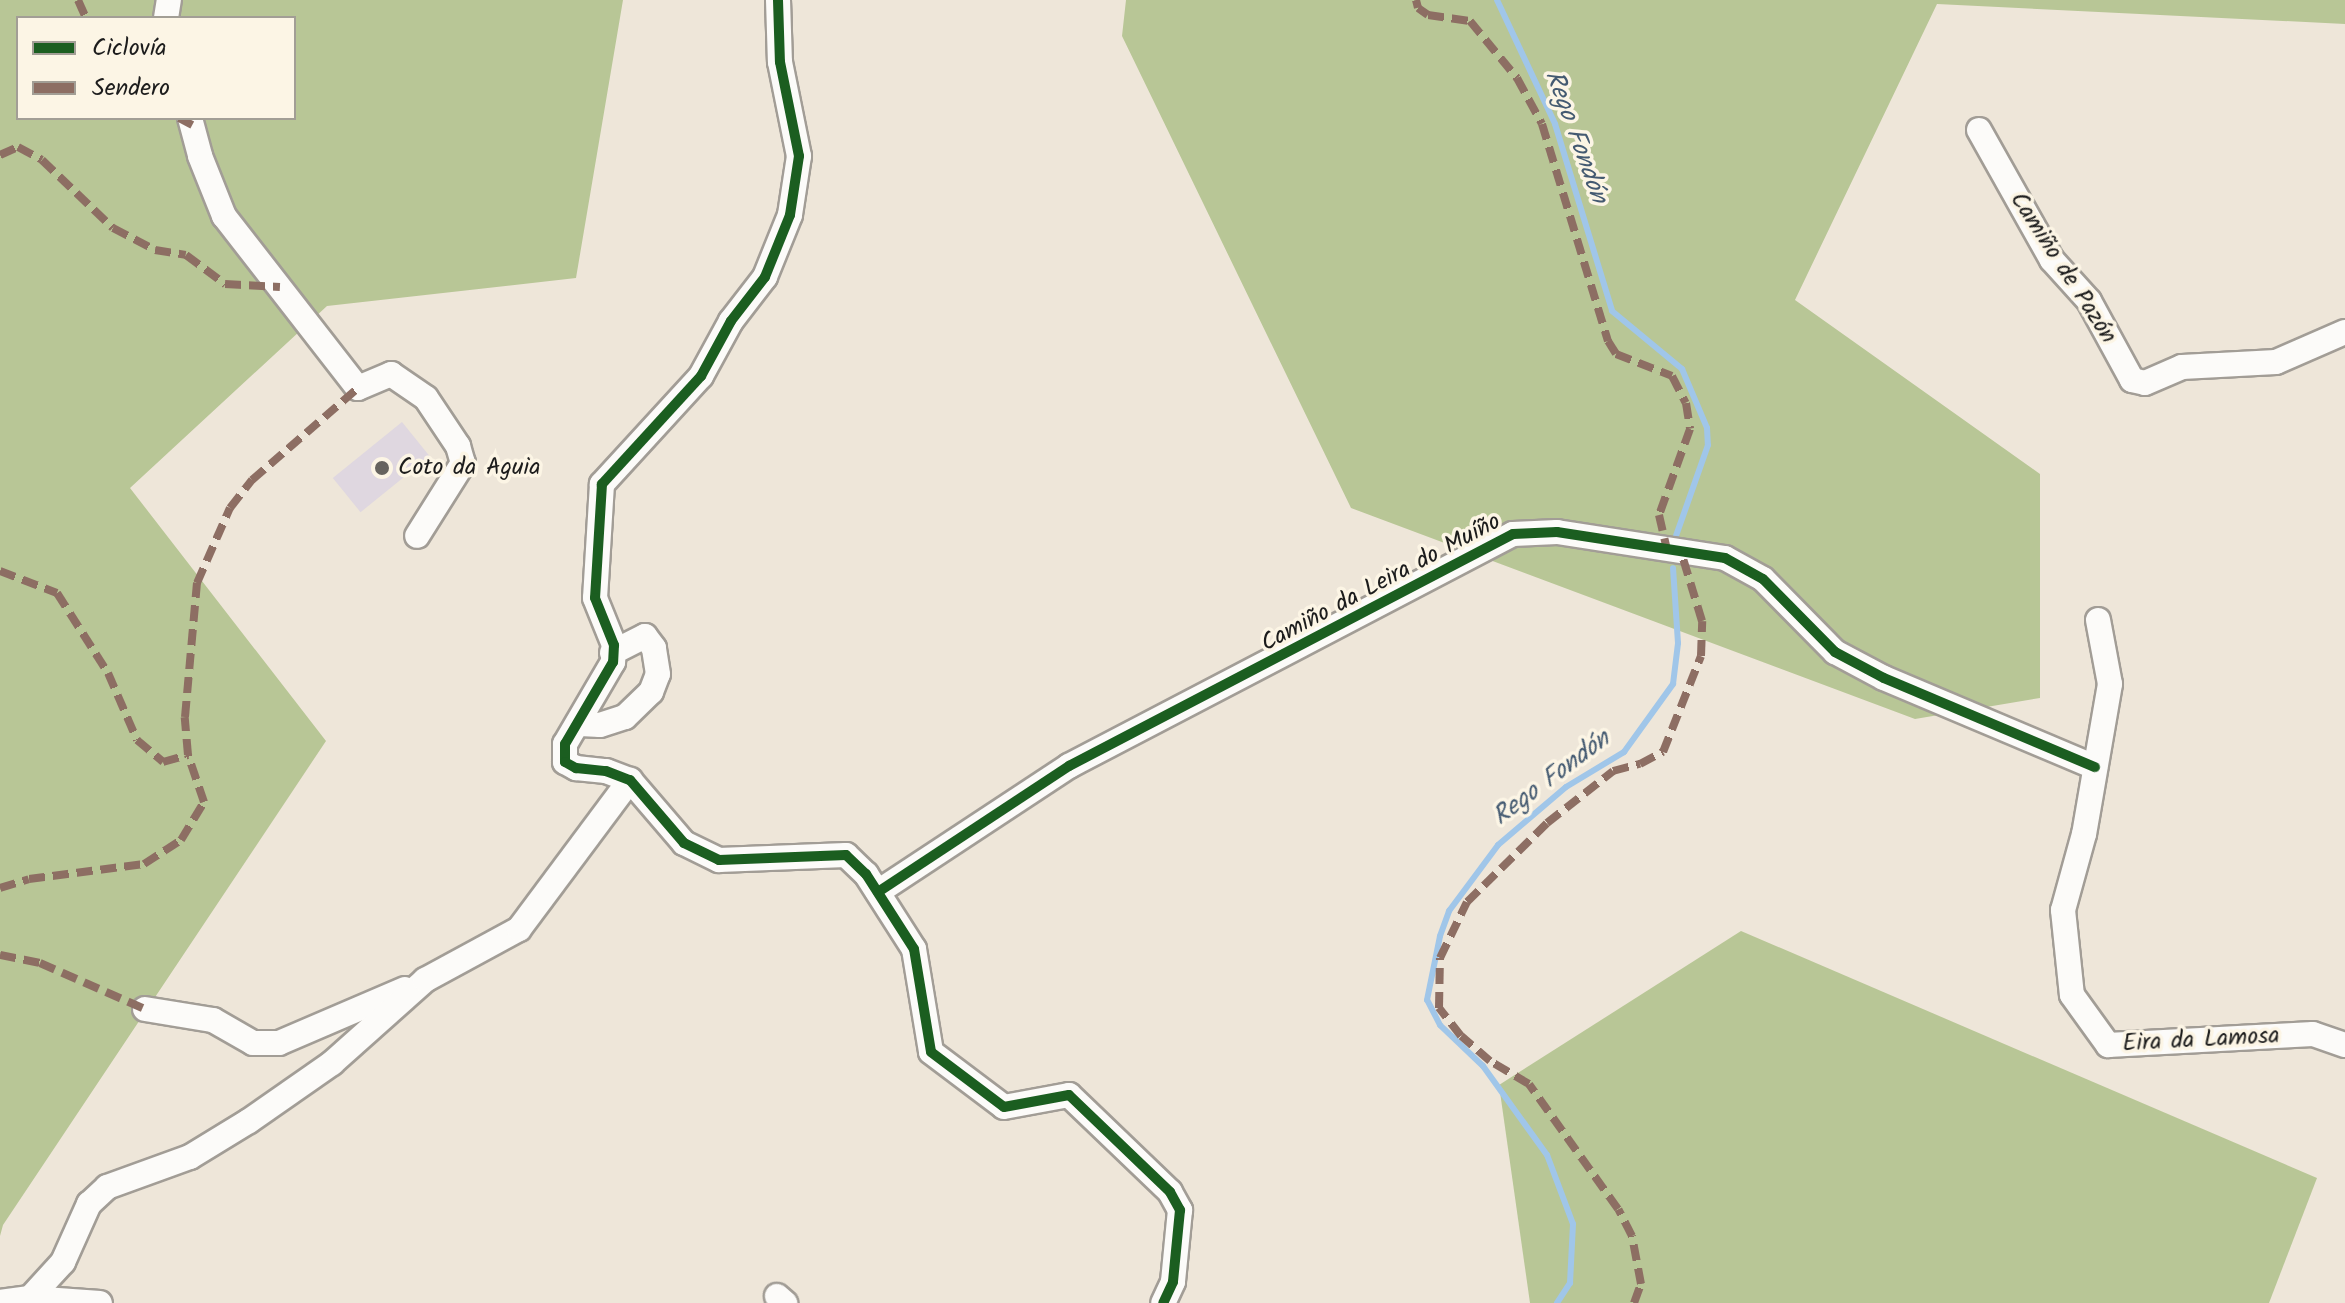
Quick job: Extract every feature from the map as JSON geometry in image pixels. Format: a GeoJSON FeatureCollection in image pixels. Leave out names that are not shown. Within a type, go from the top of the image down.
{"type":"FeatureCollection","features":[{"type":"Feature","properties":{"kind":"street"},"geometry":{"type":"LineString","coordinates":[[778,0],[780,62],[799,156],[790,215],[765,277],[731,321],[701,376],[602,484],[595,598],[614,645],[613,662],[580,724],[565,744],[565,762],[576,768],[606,771],[630,780],[684,843],[719,860],[846,855],[866,874],[914,949],[931,1052],[1004,1107],[1069,1095],[1170,1192],[1180,1210],[1173,1282],[1163,1303]]}},
{"type":"Feature","properties":{"kind":"street"},"geometry":{"type":"LineString","coordinates":[[191,120],[200,156],[224,216],[358,388],[391,374],[426,398],[458,446],[463,463],[417,536]]}},
{"type":"Feature","properties":{"kind":"street","name":"Camiño de Pazón"},"geometry":{"type":"LineString","coordinates":[[1979,130],[2052,260],[2089,301],[2132,380],[2145,383],[2182,367],[2276,362],[2345,332]]}},
{"type":"Feature","properties":{"kind":"street","name":"Camiño da Leira do Muíño"},"geometry":{"type":"LineString","coordinates":[[878,892],[1069,766],[1513,534],[1557,532],[1725,558],[1763,579],[1835,652],[1884,678],[2095,767]]}},
{"type":"Feature","properties":{"kind":"street"},"geometry":{"type":"LineString","coordinates":[[2095,767],[2110,684],[2098,620]]}},
{"type":"Feature","properties":{"kind":"street"},"geometry":{"type":"LineString","coordinates":[[580,724],[600,725],[625,717],[651,692],[658,674],[654,648],[645,636],[612,653]]}},
{"type":"Feature","properties":{"kind":"street","name":"Eira da Lamosa"},"geometry":{"type":"LineString","coordinates":[[2095,767],[2084,834],[2063,910],[2072,995],[2108,1045],[2313,1034],[2345,1045]]}},
{"type":"Feature","properties":{"kind":"street"},"geometry":{"type":"LineString","coordinates":[[145,1009],[213,1020],[253,1043],[279,1043],[425,980],[519,929],[630,780]]}},
{"type":"Feature","properties":{"kind":"street"},"geometry":{"type":"LineString","coordinates":[[30,1298],[63,1262],[89,1204],[107,1187],[190,1157],[249,1121],[332,1063],[425,980]]}},
{"type":"Feature","properties":{"kind":"street"},"geometry":{"type":"LineString","coordinates":[[0,1302],[30,1298],[100,1303]]}},
{"type":"Feature","properties":{"kind":"green space"},"geometry":{"type":"Polygon","coordinates":[[[0,0],[623,0],[576,278],[327,306],[130,488],[326,741],[3,1225],[0,1236],[0,0]]]}},
{"type":"Feature","properties":{"kind":"green space"},"geometry":{"type":"Polygon","coordinates":[[[1126,0],[2345,0],[2345,24],[1937,4],[1795,300],[2040,474],[2040,698],[1915,719],[1351,508],[1122,36],[1126,0]]]}},
{"type":"Feature","properties":{"kind":"green space"},"geometry":{"type":"Polygon","coordinates":[[[1741,931],[2317,1178],[2269,1303],[1530,1303],[1499,1085],[1741,931]]]}},
{"type":"Feature","properties":{"kind":"building","name":"Coto da Aguia"},"geometry":{"type":"Polygon","coordinates":[[[402,422],[430,456],[361,512],[333,478],[402,422]]]}},
{"type":"Feature","properties":{"kind":"waterway","name":"Rego Fondón"},"geometry":{"type":"LineString","coordinates":[[1497,0],[1555,124],[1612,311],[1682,369],[1707,428],[1708,445],[1676,536]]}},
{"type":"Feature","properties":{"kind":"waterway","name":"Rego Fondón"},"geometry":{"type":"LineString","coordinates":[[1557,1303],[1570,1283],[1573,1224],[1547,1155],[1483,1066],[1440,1025],[1427,1000],[1440,936],[1449,911],[1498,845],[1566,787],[1624,752],[1673,684],[1678,643],[1673,568]]}},
{"type":"Feature","properties":{"kind":"marked path"},"geometry":{"type":"LineString","coordinates":[[78,0],[85,16]]}},
{"type":"Feature","properties":{"kind":"marked path"},"geometry":{"type":"LineString","coordinates":[[1416,0],[1418,8],[1428,15],[1470,21],[1517,78],[1542,124],[1608,341],[1616,354],[1672,376],[1686,403],[1690,429],[1659,515],[1667,551]]}},
{"type":"Feature","properties":{"kind":"marked path"},"geometry":{"type":"LineString","coordinates":[[183,120],[192,125]]}},
{"type":"Feature","properties":{"kind":"marked path"},"geometry":{"type":"LineString","coordinates":[[0,155],[18,147],[42,160],[113,228],[155,250],[186,255],[225,284],[280,287]]}},
{"type":"Feature","properties":{"kind":"marked path"},"geometry":{"type":"LineString","coordinates":[[0,888],[29,879],[144,864],[181,840],[204,802],[188,755],[185,717],[197,583],[230,508],[252,480],[358,388]]}},
{"type":"Feature","properties":{"kind":"marked path"},"geometry":{"type":"LineString","coordinates":[[1634,1303],[1641,1284],[1632,1236],[1618,1209],[1529,1084],[1490,1061],[1461,1036],[1439,1008],[1440,958],[1467,902],[1547,823],[1613,771],[1640,764],[1663,752],[1701,656],[1702,621],[1681,552]]}},
{"type":"Feature","properties":{"kind":"marked path"},"geometry":{"type":"LineString","coordinates":[[0,571],[57,593],[108,673],[137,740],[163,762],[188,755]]}},
{"type":"Feature","properties":{"kind":"marked path"},"geometry":{"type":"LineString","coordinates":[[0,955],[40,963],[145,1009]]}},
{"type":"Feature","properties":{"kind":"cycle path"},"geometry":{"type":"LineString","coordinates":[[778,0],[780,62],[799,156],[790,215],[765,277],[731,321],[701,376],[602,484],[595,598],[614,645],[613,662],[565,744],[565,762],[576,768],[606,771],[630,780],[684,843],[719,860],[846,855],[866,874],[914,949],[931,1052],[1004,1107],[1069,1095],[1170,1192],[1180,1210],[1173,1282],[1163,1303]]}},
{"type":"Feature","properties":{"kind":"cycle path"},"geometry":{"type":"LineString","coordinates":[[878,892],[1069,766],[1513,534],[1557,532],[1725,558],[1763,579],[1835,652],[1884,678],[2095,767]]}},
{"type":"Feature","properties":{"kind":"place","name":"Coto da Aguia"},"geometry":{"type":"Point","coordinates":[382,468]}}]}
